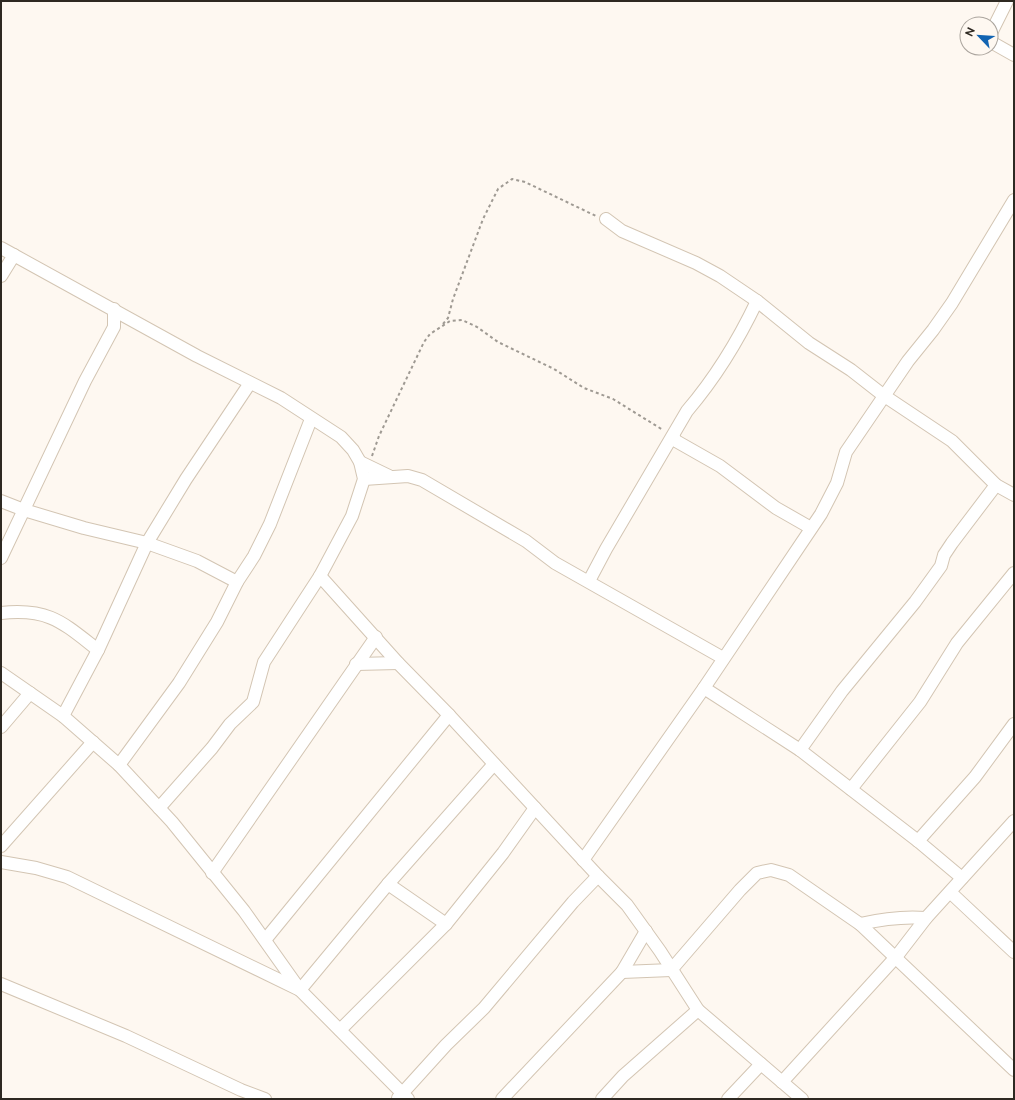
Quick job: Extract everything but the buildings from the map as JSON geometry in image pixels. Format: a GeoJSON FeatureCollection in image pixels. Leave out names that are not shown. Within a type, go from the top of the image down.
{"type":"FeatureCollection","features":[{"type":"Feature","properties":{"kind":"street"},"geometry":{"type":"LineString","coordinates":[[999,17],[1007,1]]}},
{"type":"Feature","properties":{"kind":"street"},"geometry":{"type":"LineString","coordinates":[[999,47],[1014,55]]}},
{"type":"Feature","properties":{"kind":"street"},"geometry":{"type":"LineString","coordinates":[[583,860],[704,688],[821,514],[837,483],[846,452],[883,395],[952,303],[1014,200]]}},
{"type":"Feature","properties":{"kind":"street"},"geometry":{"type":"LineString","coordinates":[[606,219],[622,231],[708,270],[757,301],[809,343],[851,370],[883,395],[952,441],[996,485],[1014,495]]}},
{"type":"Feature","properties":{"kind":"street"},"geometry":{"type":"LineString","coordinates":[[1,248],[250,383],[281,398],[341,437],[364,464],[388,476]]}},
{"type":"Feature","properties":{"kind":"street"},"geometry":{"type":"LineString","coordinates":[[1,276],[14,255]]}},
{"type":"Feature","properties":{"kind":"street"},"geometry":{"type":"LineString","coordinates":[[589,581],[606,549],[687,411],[704,392],[728,355],[744,328],[757,301]]}},
{"type":"Feature","properties":{"kind":"street"},"geometry":{"type":"LineString","coordinates":[[1,558],[85,381],[114,328],[114,309]]}},
{"type":"Feature","properties":{"kind":"street"},"geometry":{"type":"LineString","coordinates":[[114,328],[135,321]]}},
{"type":"Feature","properties":{"kind":"street"},"geometry":{"type":"LineString","coordinates":[[63,716],[98,650],[147,543],[186,479],[250,383]]}},
{"type":"Feature","properties":{"kind":"street"},"geometry":{"type":"LineString","coordinates":[[119,765],[179,683],[216,622],[237,582],[254,556],[270,524],[311,418]]}},
{"type":"Feature","properties":{"kind":"street"},"geometry":{"type":"LineString","coordinates":[[673,436],[676,441],[720,466],[776,508],[811,528]]}},
{"type":"Feature","properties":{"kind":"street"},"geometry":{"type":"LineString","coordinates":[[159,808],[212,748],[230,724],[253,702],[264,662],[320,576],[352,516],[364,479],[364,464]]}},
{"type":"Feature","properties":{"kind":"street"},"geometry":{"type":"LineString","coordinates":[[364,479],[388,476],[408,476],[422,480],[526,541],[555,563],[723,658]]}},
{"type":"Feature","properties":{"kind":"street"},"geometry":{"type":"LineString","coordinates":[[800,750],[842,691],[915,602],[941,566],[944,555],[952,543],[996,485]]}},
{"type":"Feature","properties":{"kind":"street"},"geometry":{"type":"LineString","coordinates":[[1,501],[24,510],[84,528],[147,543],[197,560],[237,582]]}},
{"type":"Feature","properties":{"kind":"street"},"geometry":{"type":"LineString","coordinates":[[851,789],[920,702],[957,643],[1014,572]]}},
{"type":"Feature","properties":{"kind":"street"},"geometry":{"type":"LineString","coordinates":[[320,576],[398,663],[449,715],[583,860],[627,905],[698,1010],[802,1099]]}},
{"type":"Feature","properties":{"kind":"street"},"geometry":{"type":"LineString","coordinates":[[1,613],[37,613],[51,616],[98,650]]}},
{"type":"Feature","properties":{"kind":"street"},"geometry":{"type":"LineString","coordinates":[[212,873],[376,637]]}},
{"type":"Feature","properties":{"kind":"street"},"geometry":{"type":"LineString","coordinates":[[356,664],[398,663]]}},
{"type":"Feature","properties":{"kind":"street"},"geometry":{"type":"LineString","coordinates":[[1,673],[63,716],[119,765],[159,808],[244,911],[300,990],[403,1097],[446,1045],[484,1008],[573,902],[598,876]]}},
{"type":"Feature","properties":{"kind":"street"},"geometry":{"type":"LineString","coordinates":[[704,688],[800,750],[918,841],[962,878]]}},
{"type":"Feature","properties":{"kind":"street"},"geometry":{"type":"LineString","coordinates":[[1,727],[30,693]]}},
{"type":"Feature","properties":{"kind":"street"},"geometry":{"type":"LineString","coordinates":[[265,940],[449,715]]}},
{"type":"Feature","properties":{"kind":"street"},"geometry":{"type":"LineString","coordinates":[[918,841],[975,777],[1014,724]]}},
{"type":"Feature","properties":{"kind":"street"},"geometry":{"type":"LineString","coordinates":[[1,846],[93,742]]}},
{"type":"Feature","properties":{"kind":"street"},"geometry":{"type":"LineString","coordinates":[[300,990],[388,884],[494,764]]}},
{"type":"Feature","properties":{"kind":"street"},"geometry":{"type":"LineString","coordinates":[[340,1030],[446,924],[503,853],[535,808]]}},
{"type":"Feature","properties":{"kind":"street"},"geometry":{"type":"LineString","coordinates":[[782,1082],[896,957],[926,918],[1014,821]]}},
{"type":"Feature","properties":{"kind":"street"},"geometry":{"type":"LineString","coordinates":[[1,862],[36,868],[67,877],[300,990]]}},
{"type":"Feature","properties":{"kind":"street"},"geometry":{"type":"LineString","coordinates":[[622,972],[671,970],[740,890],[757,874],[771,870],[789,875],[860,924],[1014,1070]]}},
{"type":"Feature","properties":{"kind":"street"},"geometry":{"type":"LineString","coordinates":[[388,884],[446,924]]}},
{"type":"Feature","properties":{"kind":"street"},"geometry":{"type":"LineString","coordinates":[[950,892],[1014,952]]}},
{"type":"Feature","properties":{"kind":"street"},"geometry":{"type":"LineString","coordinates":[[860,924],[908,916],[926,918]]}},
{"type":"Feature","properties":{"kind":"street"},"geometry":{"type":"LineString","coordinates":[[502,1099],[622,972],[646,931]]}},
{"type":"Feature","properties":{"kind":"street"},"geometry":{"type":"LineString","coordinates":[[1,984],[126,1036],[241,1090],[265,1099]]}},
{"type":"Feature","properties":{"kind":"street"},"geometry":{"type":"LineString","coordinates":[[602,1099],[623,1076],[698,1010]]}},
{"type":"Feature","properties":{"kind":"street"},"geometry":{"type":"LineString","coordinates":[[728,1099],[761,1064]]}},
{"type":"Feature","properties":{"kind":"path"},"geometry":{"type":"LineString","coordinates":[[441,326],[448,318],[453,299],[482,219],[498,189],[505,183],[512,179],[524,182],[593,216],[606,219]]}},
{"type":"Feature","properties":{"kind":"path"},"geometry":{"type":"LineString","coordinates":[[364,464],[424,342],[430,334],[450,321],[462,320],[477,327],[498,342],[554,369],[584,388],[622,404],[652,425],[673,436]]}}]}
